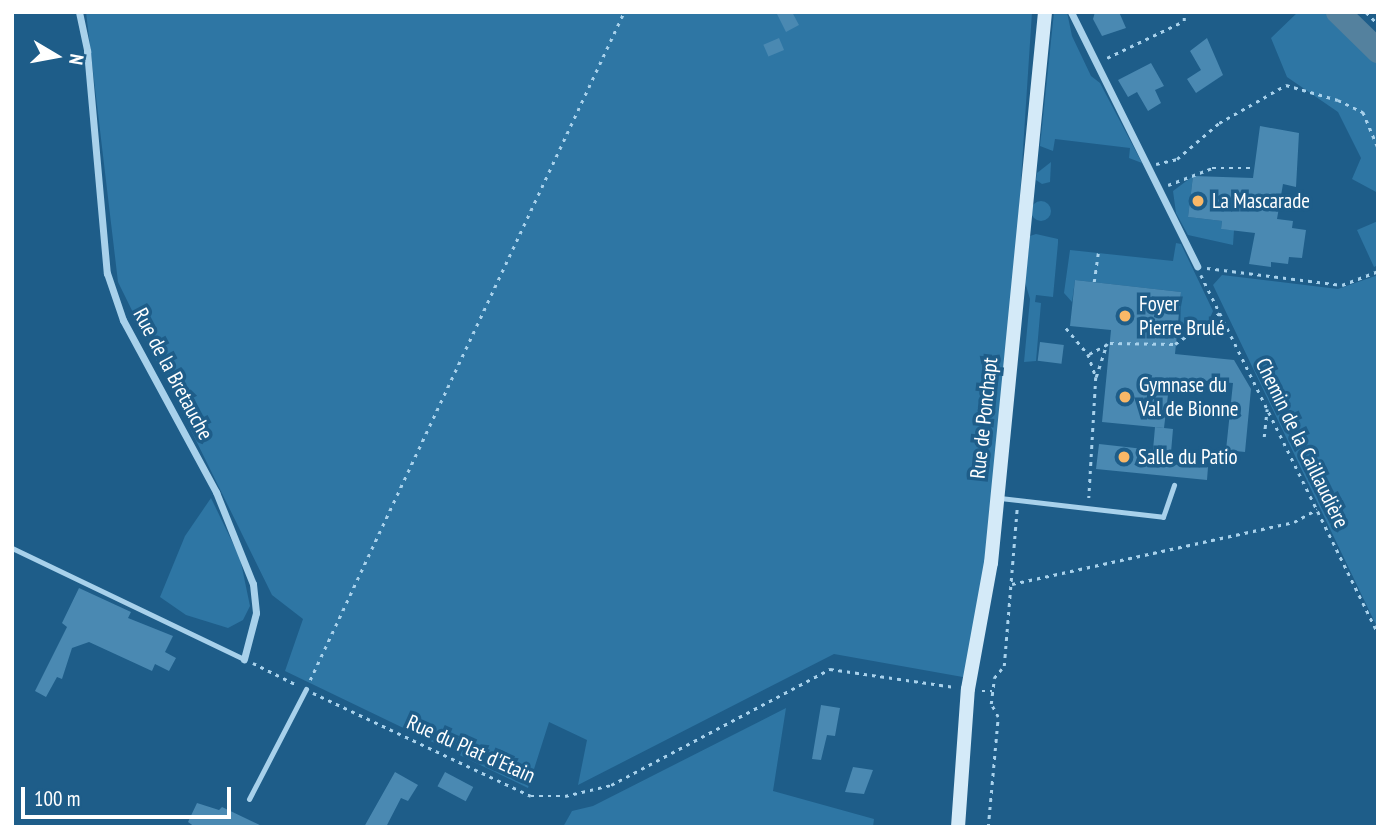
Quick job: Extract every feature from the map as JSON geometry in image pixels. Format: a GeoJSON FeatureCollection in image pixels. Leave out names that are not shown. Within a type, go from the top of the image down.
{"type":"FeatureCollection","features":[{"type":"Feature","properties":{"kind":"street","name":"Rue de la Bretauche"},"geometry":{"type":"LineString","coordinates":[[79,12],[87,51],[107,273],[123,320],[216,492],[253,584],[256,613],[244,659]]}},
{"type":"Feature","properties":{"kind":"street","name":"Rue de Ponchapt"},"geometry":{"type":"LineString","coordinates":[[958,827],[968,689],[991,563],[1045,12]]}},
{"type":"Feature","properties":{"kind":"street"},"geometry":{"type":"LineString","coordinates":[[1071,12],[1197,266]]}},
{"type":"Feature","properties":{"kind":"lane"},"geometry":{"type":"LineString","coordinates":[[997,498],[1163,517],[1174,485]]}},
{"type":"Feature","properties":{"kind":"lane"},"geometry":{"type":"LineString","coordinates":[[12,548],[244,659]]}},
{"type":"Feature","properties":{"kind":"lane"},"geometry":{"type":"LineString","coordinates":[[249,799],[306,689]]}},
{"type":"Feature","properties":{"kind":"path"},"geometry":{"type":"LineString","coordinates":[[306,689],[624,12]]}},
{"type":"Feature","properties":{"kind":"path"},"geometry":{"type":"LineString","coordinates":[[1095,64],[1184,21],[1184,12]]}},
{"type":"Feature","properties":{"kind":"path"},"geometry":{"type":"LineString","coordinates":[[1366,12],[1378,24]]}},
{"type":"Feature","properties":{"kind":"path"},"geometry":{"type":"LineString","coordinates":[[1146,166],[1177,159],[1219,124],[1286,85],[1338,100],[1363,112],[1378,147]]}},
{"type":"Feature","properties":{"kind":"path"},"geometry":{"type":"LineString","coordinates":[[1159,190],[1212,168],[1255,168]]}},
{"type":"Feature","properties":{"kind":"path"},"geometry":{"type":"LineString","coordinates":[[1094,282],[1098,253]]}},
{"type":"Feature","properties":{"kind":"path"},"geometry":{"type":"LineString","coordinates":[[1197,266],[1342,285],[1378,271]]}},
{"type":"Feature","properties":{"kind":"path","name":"Chemin de la Caillaudière"},"geometry":{"type":"LineString","coordinates":[[1197,266],[1378,633]]}},
{"type":"Feature","properties":{"kind":"path"},"geometry":{"type":"LineString","coordinates":[[1088,354],[1108,344],[1175,344],[1220,313]]}},
{"type":"Feature","properties":{"kind":"path"},"geometry":{"type":"LineString","coordinates":[[1066,328],[1088,354],[1096,377]]}},
{"type":"Feature","properties":{"kind":"path"},"geometry":{"type":"LineString","coordinates":[[1088,508],[1096,377],[1108,344]]}},
{"type":"Feature","properties":{"kind":"path"},"geometry":{"type":"LineString","coordinates":[[1264,437],[1268,406]]}},
{"type":"Feature","properties":{"kind":"path"},"geometry":{"type":"LineString","coordinates":[[988,827],[998,717],[991,704],[994,678],[1004,666],[1018,500]]}},
{"type":"Feature","properties":{"kind":"path"},"geometry":{"type":"LineString","coordinates":[[1011,584],[1294,522],[1317,509]]}},
{"type":"Feature","properties":{"kind":"path","name":"Rue du Plat d'Etain"},"geometry":{"type":"LineString","coordinates":[[244,659],[531,796],[565,796],[611,785],[830,669],[968,689]]}},
{"type":"Feature","properties":{"kind":"shaded area"},"geometry":{"type":"Polygon","coordinates":[[[86,12],[1032,12],[1017,241],[974,679],[834,654],[578,785],[587,740],[549,722],[528,788],[285,671],[303,619],[272,595],[118,282],[86,12]]]}},
{"type":"Feature","properties":{"kind":"shaded area"},"geometry":{"type":"Polygon","coordinates":[[[1054,12],[1067,12],[1072,36],[1091,76],[1100,83],[1142,163],[1129,158],[1130,148],[1055,139],[1053,151],[1040,146],[1054,12]]]}},
{"type":"Feature","properties":{"kind":"shaded area"},"geometry":{"type":"Polygon","coordinates":[[[1298,12],[1349,12],[1378,50],[1378,193],[1352,179],[1361,158],[1338,112],[1287,77],[1271,38],[1298,12]]]}},
{"type":"Feature","properties":{"kind":"shaded area"},"geometry":{"type":"Polygon","coordinates":[[[1051,162],[1050,182],[1042,184],[1036,180],[1037,173],[1051,162]]]}},
{"type":"Feature","properties":{"kind":"shaded area"},"geometry":{"type":"Polygon","coordinates":[[[1193,176],[1188,217],[1222,221],[1221,229],[1234,230],[1233,245],[1188,235],[1176,213],[1173,191],[1193,176]]]}},
{"type":"Feature","properties":{"kind":"shaded area"},"geometry":{"type":"Polygon","coordinates":[[[1041,201],[1048,204],[1051,211],[1048,218],[1041,221],[1034,218],[1031,211],[1034,204],[1041,201]]]}},
{"type":"Feature","properties":{"kind":"shaded area"},"geometry":{"type":"Polygon","coordinates":[[[1378,221],[1378,265],[1374,267],[1357,230],[1378,221]]]}},
{"type":"Feature","properties":{"kind":"shaded area"},"geometry":{"type":"Polygon","coordinates":[[[1036,234],[1058,239],[1053,297],[1036,295],[1035,302],[1041,303],[1036,361],[1024,362],[1030,299],[1025,282],[1030,236],[1036,234]]]}},
{"type":"Feature","properties":{"kind":"shaded area"},"geometry":{"type":"Polygon","coordinates":[[[1176,243],[1181,244],[1213,311],[1209,320],[1180,339],[1181,292],[1075,280],[1072,302],[1064,293],[1070,250],[1173,261],[1176,243]]]}},
{"type":"Feature","properties":{"kind":"shaded area"},"geometry":{"type":"Polygon","coordinates":[[[1222,275],[1338,289],[1378,275],[1378,629],[1213,285],[1222,275]]]}},
{"type":"Feature","properties":{"kind":"shaded area"},"geometry":{"type":"Polygon","coordinates":[[[211,498],[240,558],[250,606],[243,620],[228,628],[186,615],[160,597],[185,536],[211,498]]]}},
{"type":"Feature","properties":{"kind":"shaded area"},"geometry":{"type":"Polygon","coordinates":[[[786,708],[773,791],[874,819],[873,827],[563,827],[572,811],[593,806],[786,708]]]}},
{"type":"Feature","properties":{"kind":"building"},"geometry":{"type":"Polygon","coordinates":[[[776,12],[792,12],[799,25],[786,32],[776,12]]]}},
{"type":"Feature","properties":{"kind":"building"},"geometry":{"type":"Polygon","coordinates":[[[1095,12],[1119,12],[1126,28],[1102,36],[1093,19],[1095,12]]]}},
{"type":"Feature","properties":{"kind":"building"},"geometry":{"type":"Polygon","coordinates":[[[779,38],[784,50],[768,57],[763,45],[779,38]]]}},
{"type":"Feature","properties":{"kind":"building"},"geometry":{"type":"Polygon","coordinates":[[[1207,38],[1223,75],[1196,93],[1187,79],[1201,70],[1190,51],[1207,38]]]}},
{"type":"Feature","properties":{"kind":"building"},"geometry":{"type":"Polygon","coordinates":[[[1151,63],[1164,86],[1155,90],[1161,103],[1148,111],[1137,92],[1128,97],[1118,80],[1151,63]]]}},
{"type":"Feature","properties":{"kind":"building"},"geometry":{"type":"Polygon","coordinates":[[[1260,126],[1299,133],[1296,187],[1283,184],[1277,219],[1293,221],[1292,228],[1306,230],[1302,258],[1289,257],[1288,264],[1271,262],[1271,267],[1249,264],[1255,233],[1221,229],[1222,221],[1188,217],[1193,176],[1253,178],[1260,126]]]}},
{"type":"Feature","properties":{"kind":"building"},"geometry":{"type":"Polygon","coordinates":[[[1075,280],[1181,292],[1175,354],[1234,360],[1251,389],[1245,452],[1226,450],[1233,383],[1170,378],[1164,428],[1102,422],[1111,330],[1070,326],[1075,280]]]}},
{"type":"Feature","properties":{"kind":"building"},"geometry":{"type":"Polygon","coordinates":[[[1040,342],[1064,345],[1062,364],[1038,361],[1040,342]]]}},
{"type":"Feature","properties":{"kind":"building"},"geometry":{"type":"Polygon","coordinates":[[[1155,427],[1173,429],[1170,464],[1208,467],[1207,480],[1096,469],[1099,444],[1153,450],[1155,427]]]}},
{"type":"Feature","properties":{"kind":"building"},"geometry":{"type":"Polygon","coordinates":[[[79,588],[131,612],[128,618],[173,636],[165,652],[176,658],[169,671],[155,664],[152,671],[89,642],[72,648],[62,679],[57,677],[46,697],[35,691],[67,627],[62,623],[79,588]]]}},
{"type":"Feature","properties":{"kind":"building"},"geometry":{"type":"Polygon","coordinates":[[[821,705],[840,708],[835,736],[827,735],[821,760],[812,759],[821,705]]]}},
{"type":"Feature","properties":{"kind":"building"},"geometry":{"type":"Polygon","coordinates":[[[853,767],[873,770],[864,794],[845,792],[853,767]]]}},
{"type":"Feature","properties":{"kind":"building"},"geometry":{"type":"Polygon","coordinates":[[[395,772],[418,785],[408,801],[401,798],[386,827],[364,827],[395,772]]]}},
{"type":"Feature","properties":{"kind":"building"},"geometry":{"type":"Polygon","coordinates":[[[445,772],[473,787],[466,801],[437,786],[445,772]]]}},
{"type":"Feature","properties":{"kind":"building"},"geometry":{"type":"Polygon","coordinates":[[[197,803],[219,810],[222,807],[264,827],[195,827],[188,822],[197,803]]]}},
{"type":"Feature","properties":{"kind":"waterway"},"geometry":{"type":"LineString","coordinates":[[1338,12],[1378,51]]}},
{"type":"Feature","properties":{"kind":"place","name":"La Mascarade"},"geometry":{"type":"Point","coordinates":[1198,201]}},
{"type":"Feature","properties":{"kind":"place","name":"Foyer Pierre Brulé"},"geometry":{"type":"Point","coordinates":[1125,316]}},
{"type":"Feature","properties":{"kind":"place","name":"Gymnase du Val de Bionne"},"geometry":{"type":"Point","coordinates":[1125,397]}},
{"type":"Feature","properties":{"kind":"place","name":"Salle du Patio"},"geometry":{"type":"Point","coordinates":[1124,457]}}]}
